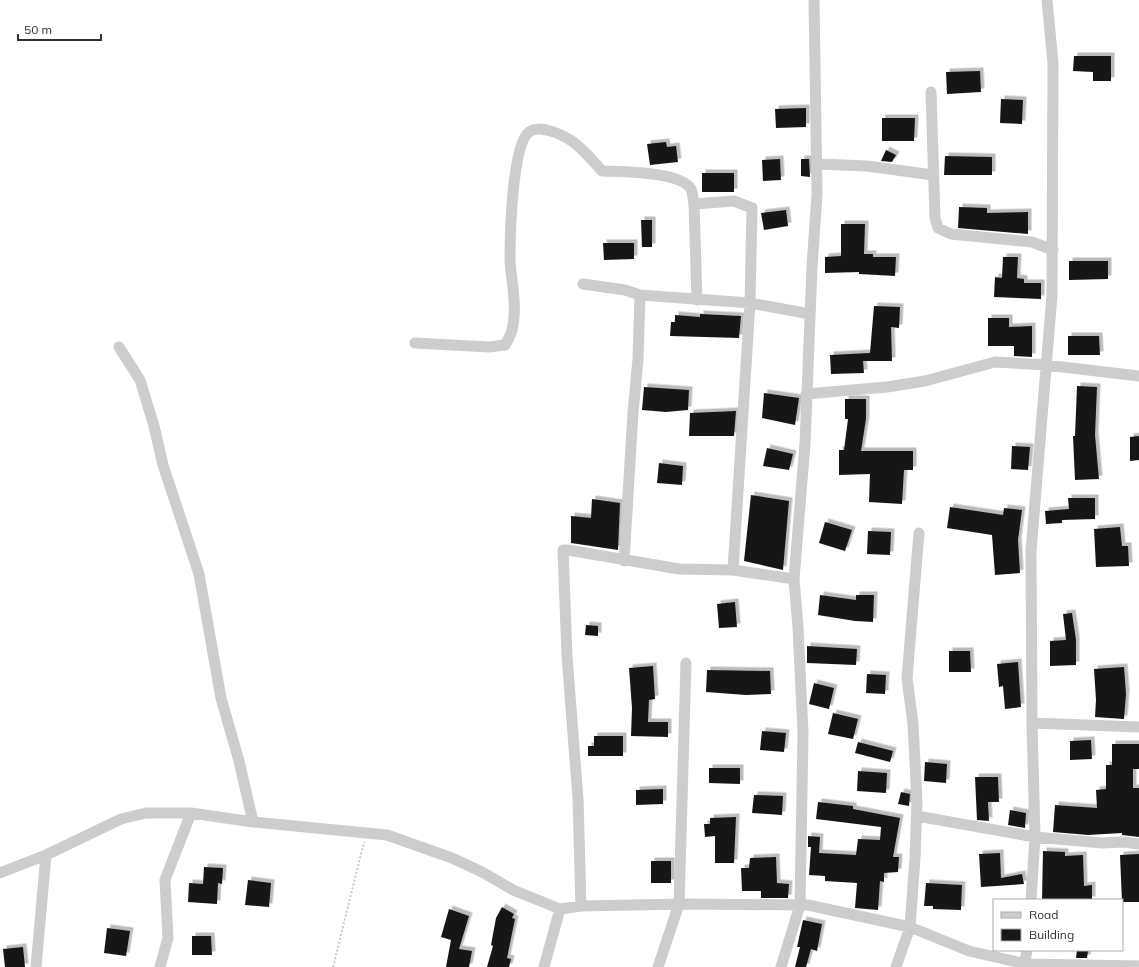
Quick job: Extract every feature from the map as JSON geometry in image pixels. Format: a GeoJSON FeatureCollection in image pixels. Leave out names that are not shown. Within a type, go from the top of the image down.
{"type":"FeatureCollection","features":[{"type":"Feature","properties":{"kind":"street"},"geometry":{"type":"LineString","coordinates":[[781,967],[800,905],[803,733],[794,579],[805,444],[810,314],[818,194],[814,0]]}},
{"type":"Feature","properties":{"kind":"street"},"geometry":{"type":"LineString","coordinates":[[1031,899],[1035,837],[1032,724],[1031,550],[1052,295],[1053,250],[1053,63],[1047,0]]}},
{"type":"Feature","properties":{"kind":"street"},"geometry":{"type":"LineString","coordinates":[[931,92],[935,218],[938,228],[950,234],[1032,242],[1053,250]]}},
{"type":"Feature","properties":{"kind":"street"},"geometry":{"type":"LineString","coordinates":[[415,343],[489,347],[505,345],[512,335],[515,315],[510,260],[513,185],[522,141],[530,132],[540,129],[562,134],[577,144],[602,171],[661,174],[682,182],[690,189],[694,204],[697,300]]}},
{"type":"Feature","properties":{"kind":"street"},"geometry":{"type":"LineString","coordinates":[[818,164],[867,166],[933,174]]}},
{"type":"Feature","properties":{"kind":"street"},"geometry":{"type":"LineString","coordinates":[[694,204],[734,201],[752,208],[750,302],[733,570]]}},
{"type":"Feature","properties":{"kind":"street"},"geometry":{"type":"LineString","coordinates":[[583,284],[625,290],[640,295],[697,300],[750,302],[810,314]]}},
{"type":"Feature","properties":{"kind":"street"},"geometry":{"type":"LineString","coordinates":[[624,561],[633,413],[638,359],[640,295]]}},
{"type":"Feature","properties":{"kind":"street"},"geometry":{"type":"LineString","coordinates":[[119,347],[140,380],[163,465],[199,574],[221,698],[240,761],[253,822]]}},
{"type":"Feature","properties":{"kind":"street"},"geometry":{"type":"LineString","coordinates":[[806,394],[887,387],[925,381],[996,362],[1046,365],[1139,376]]}},
{"type":"Feature","properties":{"kind":"street"},"geometry":{"type":"LineString","coordinates":[[896,967],[910,927],[916,816],[913,724],[907,678],[919,533]]}},
{"type":"Feature","properties":{"kind":"street"},"geometry":{"type":"LineString","coordinates":[[581,906],[578,799],[567,656],[563,550],[679,569],[733,570],[794,579]]}},
{"type":"Feature","properties":{"kind":"street"},"geometry":{"type":"LineString","coordinates":[[658,967],[679,904],[686,663]]}},
{"type":"Feature","properties":{"kind":"street"},"geometry":{"type":"LineString","coordinates":[[1032,724],[1139,727]]}},
{"type":"Feature","properties":{"kind":"street"},"geometry":{"type":"LineString","coordinates":[[0,873],[46,855],[121,819],[146,813],[191,813],[253,822],[387,835],[452,858],[482,872],[513,890],[560,909],[581,906],[679,904],[800,905],[910,927],[969,951],[1025,965],[1139,966]]}},
{"type":"Feature","properties":{"kind":"street"},"geometry":{"type":"LineString","coordinates":[[160,967],[168,938],[165,880],[191,813]]}},
{"type":"Feature","properties":{"kind":"street"},"geometry":{"type":"LineString","coordinates":[[916,816],[1035,837],[1139,844]]}},
{"type":"Feature","properties":{"kind":"street"},"geometry":{"type":"LineString","coordinates":[[36,967],[46,855]]}},
{"type":"Feature","properties":{"kind":"street"},"geometry":{"type":"LineString","coordinates":[[544,967],[560,909]]}},
{"type":"Feature","properties":{"kind":"street"},"geometry":{"type":"LineString","coordinates":[[1025,965],[1027,951]]}},
{"type":"Feature","properties":{"kind":"path"},"geometry":{"type":"LineString","coordinates":[[333,967],[366,833]]}},
{"type":"Feature","properties":{"kind":"building"},"geometry":{"type":"Polygon","coordinates":[[[1074,56],[1111,56],[1111,81],[1093,81],[1093,72],[1073,71],[1074,56]]]}},
{"type":"Feature","properties":{"kind":"building"},"geometry":{"type":"Polygon","coordinates":[[[980,71],[981,92],[947,94],[946,72],[980,71]]]}},
{"type":"Feature","properties":{"kind":"building"},"geometry":{"type":"Polygon","coordinates":[[[1001,99],[1023,100],[1022,124],[1000,123],[1001,99]]]}},
{"type":"Feature","properties":{"kind":"building"},"geometry":{"type":"Polygon","coordinates":[[[806,108],[806,127],[776,128],[775,109],[806,108]]]}},
{"type":"Feature","properties":{"kind":"building"},"geometry":{"type":"Polygon","coordinates":[[[882,118],[915,118],[914,141],[882,141],[882,118]]]}},
{"type":"Feature","properties":{"kind":"building"},"geometry":{"type":"Polygon","coordinates":[[[666,142],[667,147],[676,146],[678,162],[650,165],[647,144],[666,142]]]}},
{"type":"Feature","properties":{"kind":"building"},"geometry":{"type":"Polygon","coordinates":[[[886,150],[896,155],[892,162],[881,161],[886,150]]]}},
{"type":"Feature","properties":{"kind":"building"},"geometry":{"type":"Polygon","coordinates":[[[945,156],[992,157],[992,175],[944,175],[945,156]]]}},
{"type":"Feature","properties":{"kind":"building"},"geometry":{"type":"Polygon","coordinates":[[[780,159],[781,180],[763,181],[762,160],[780,159]]]}},
{"type":"Feature","properties":{"kind":"building"},"geometry":{"type":"Polygon","coordinates":[[[801,159],[809,159],[810,177],[801,176],[801,159]]]}},
{"type":"Feature","properties":{"kind":"building"},"geometry":{"type":"Polygon","coordinates":[[[702,173],[734,173],[734,192],[702,192],[702,173]]]}},
{"type":"Feature","properties":{"kind":"building"},"geometry":{"type":"Polygon","coordinates":[[[959,207],[987,208],[987,213],[1028,212],[1028,234],[958,228],[959,207]]]}},
{"type":"Feature","properties":{"kind":"building"},"geometry":{"type":"Polygon","coordinates":[[[786,210],[788,226],[764,230],[761,213],[786,210]]]}},
{"type":"Feature","properties":{"kind":"building"},"geometry":{"type":"Polygon","coordinates":[[[641,220],[652,220],[652,247],[642,247],[641,220]]]}},
{"type":"Feature","properties":{"kind":"building"},"geometry":{"type":"Polygon","coordinates":[[[841,224],[865,224],[864,254],[873,254],[873,257],[896,257],[895,276],[859,274],[859,272],[825,273],[825,257],[841,256],[841,224]]]}},
{"type":"Feature","properties":{"kind":"building"},"geometry":{"type":"Polygon","coordinates":[[[603,243],[634,243],[634,259],[604,260],[603,243]]]}},
{"type":"Feature","properties":{"kind":"building"},"geometry":{"type":"Polygon","coordinates":[[[1003,257],[1018,257],[1017,278],[1024,279],[1024,283],[1041,283],[1041,299],[994,297],[995,277],[1002,278],[1003,257]]]}},
{"type":"Feature","properties":{"kind":"building"},"geometry":{"type":"Polygon","coordinates":[[[1069,261],[1108,261],[1108,279],[1069,280],[1069,261]]]}},
{"type":"Feature","properties":{"kind":"building"},"geometry":{"type":"Polygon","coordinates":[[[874,306],[900,307],[899,328],[891,327],[892,361],[863,361],[864,373],[831,374],[830,355],[870,353],[874,306]]]}},
{"type":"Feature","properties":{"kind":"building"},"geometry":{"type":"Polygon","coordinates":[[[700,314],[741,316],[739,338],[670,336],[671,322],[675,322],[675,315],[700,317],[700,314]]]}},
{"type":"Feature","properties":{"kind":"building"},"geometry":{"type":"Polygon","coordinates":[[[988,318],[1009,318],[1009,327],[1032,326],[1032,357],[1014,356],[1014,346],[988,346],[988,318]]]}},
{"type":"Feature","properties":{"kind":"building"},"geometry":{"type":"Polygon","coordinates":[[[1068,336],[1099,336],[1100,355],[1068,355],[1068,336]]]}},
{"type":"Feature","properties":{"kind":"building"},"geometry":{"type":"Polygon","coordinates":[[[1077,386],[1097,387],[1095,435],[1099,479],[1075,480],[1073,436],[1075,436],[1077,386]]]}},
{"type":"Feature","properties":{"kind":"building"},"geometry":{"type":"Polygon","coordinates":[[[644,387],[689,390],[688,410],[666,412],[642,410],[644,387]]]}},
{"type":"Feature","properties":{"kind":"building"},"geometry":{"type":"Polygon","coordinates":[[[764,393],[799,398],[795,425],[762,418],[764,393]]]}},
{"type":"Feature","properties":{"kind":"building"},"geometry":{"type":"Polygon","coordinates":[[[845,399],[866,399],[866,419],[861,451],[913,451],[913,470],[904,470],[902,504],[869,502],[870,474],[839,475],[839,450],[844,450],[848,419],[845,419],[845,399]]]}},
{"type":"Feature","properties":{"kind":"building"},"geometry":{"type":"Polygon","coordinates":[[[736,411],[734,436],[689,436],[690,413],[736,411]]]}},
{"type":"Feature","properties":{"kind":"building"},"geometry":{"type":"Polygon","coordinates":[[[1139,436],[1139,460],[1130,461],[1130,437],[1139,436]]]}},
{"type":"Feature","properties":{"kind":"building"},"geometry":{"type":"Polygon","coordinates":[[[1012,446],[1030,447],[1028,470],[1011,469],[1012,446]]]}},
{"type":"Feature","properties":{"kind":"building"},"geometry":{"type":"Polygon","coordinates":[[[767,448],[793,454],[789,470],[763,466],[767,448]]]}},
{"type":"Feature","properties":{"kind":"building"},"geometry":{"type":"Polygon","coordinates":[[[659,463],[683,466],[682,485],[657,483],[659,463]]]}},
{"type":"Feature","properties":{"kind":"building"},"geometry":{"type":"Polygon","coordinates":[[[751,495],[789,501],[783,570],[744,561],[751,495]]]}},
{"type":"Feature","properties":{"kind":"building"},"geometry":{"type":"Polygon","coordinates":[[[1068,498],[1095,498],[1095,519],[1062,520],[1062,523],[1046,524],[1045,511],[1069,509],[1068,498]]]}},
{"type":"Feature","properties":{"kind":"building"},"geometry":{"type":"Polygon","coordinates":[[[592,499],[620,503],[618,550],[571,543],[571,516],[591,518],[592,499]]]}},
{"type":"Feature","properties":{"kind":"building"},"geometry":{"type":"Polygon","coordinates":[[[950,507],[1003,515],[1004,508],[1022,510],[1018,540],[1020,573],[995,575],[992,535],[947,528],[950,507]]]}},
{"type":"Feature","properties":{"kind":"building"},"geometry":{"type":"Polygon","coordinates":[[[825,522],[852,530],[845,551],[819,543],[825,522]]]}},
{"type":"Feature","properties":{"kind":"building"},"geometry":{"type":"Polygon","coordinates":[[[1120,527],[1122,546],[1128,546],[1129,566],[1096,567],[1094,529],[1120,527]]]}},
{"type":"Feature","properties":{"kind":"building"},"geometry":{"type":"Polygon","coordinates":[[[868,531],[891,532],[890,555],[867,554],[868,531]]]}},
{"type":"Feature","properties":{"kind":"building"},"geometry":{"type":"Polygon","coordinates":[[[820,595],[856,600],[856,595],[874,595],[873,622],[855,621],[818,615],[820,595]]]}},
{"type":"Feature","properties":{"kind":"building"},"geometry":{"type":"Polygon","coordinates":[[[735,602],[737,627],[719,628],[717,604],[735,602]]]}},
{"type":"Feature","properties":{"kind":"building"},"geometry":{"type":"Polygon","coordinates":[[[1072,613],[1076,640],[1076,665],[1050,666],[1050,641],[1066,640],[1063,614],[1072,613]]]}},
{"type":"Feature","properties":{"kind":"building"},"geometry":{"type":"Polygon","coordinates":[[[586,625],[598,626],[598,636],[585,635],[586,625]]]}},
{"type":"Feature","properties":{"kind":"building"},"geometry":{"type":"Polygon","coordinates":[[[807,646],[857,649],[856,665],[807,663],[807,646]]]}},
{"type":"Feature","properties":{"kind":"building"},"geometry":{"type":"Polygon","coordinates":[[[949,651],[970,651],[971,672],[949,672],[949,651]]]}},
{"type":"Feature","properties":{"kind":"building"},"geometry":{"type":"Polygon","coordinates":[[[1018,662],[1021,707],[1005,709],[1003,686],[999,687],[997,664],[1018,662]]]}},
{"type":"Feature","properties":{"kind":"building"},"geometry":{"type":"Polygon","coordinates":[[[653,666],[655,699],[649,700],[648,722],[668,722],[668,737],[631,736],[632,708],[629,668],[653,666]]]}},
{"type":"Feature","properties":{"kind":"building"},"geometry":{"type":"Polygon","coordinates":[[[1124,667],[1126,694],[1124,719],[1095,717],[1096,700],[1094,669],[1124,667]]]}},
{"type":"Feature","properties":{"kind":"building"},"geometry":{"type":"Polygon","coordinates":[[[707,670],[770,671],[771,694],[746,695],[706,692],[707,670]]]}},
{"type":"Feature","properties":{"kind":"building"},"geometry":{"type":"Polygon","coordinates":[[[867,674],[886,675],[885,694],[866,693],[867,674]]]}},
{"type":"Feature","properties":{"kind":"building"},"geometry":{"type":"Polygon","coordinates":[[[814,683],[834,688],[829,709],[809,704],[814,683]]]}},
{"type":"Feature","properties":{"kind":"building"},"geometry":{"type":"Polygon","coordinates":[[[833,713],[858,719],[853,739],[828,734],[833,713]]]}},
{"type":"Feature","properties":{"kind":"building"},"geometry":{"type":"Polygon","coordinates":[[[762,731],[786,733],[784,752],[760,750],[762,731]]]}},
{"type":"Feature","properties":{"kind":"building"},"geometry":{"type":"Polygon","coordinates":[[[594,736],[623,736],[623,756],[588,756],[588,746],[594,746],[594,736]]]}},
{"type":"Feature","properties":{"kind":"building"},"geometry":{"type":"Polygon","coordinates":[[[1091,740],[1092,759],[1070,760],[1070,741],[1091,740]]]}},
{"type":"Feature","properties":{"kind":"building"},"geometry":{"type":"Polygon","coordinates":[[[858,742],[893,751],[890,762],[855,753],[858,742]]]}},
{"type":"Feature","properties":{"kind":"building"},"geometry":{"type":"Polygon","coordinates":[[[1112,744],[1139,744],[1139,769],[1133,769],[1133,788],[1139,788],[1139,837],[1122,835],[1122,833],[1088,835],[1053,832],[1055,805],[1097,808],[1096,790],[1106,789],[1106,765],[1112,765],[1112,744]]]}},
{"type":"Feature","properties":{"kind":"building"},"geometry":{"type":"Polygon","coordinates":[[[925,762],[947,764],[946,783],[924,781],[925,762]]]}},
{"type":"Feature","properties":{"kind":"building"},"geometry":{"type":"Polygon","coordinates":[[[709,768],[740,768],[740,784],[709,783],[709,768]]]}},
{"type":"Feature","properties":{"kind":"building"},"geometry":{"type":"Polygon","coordinates":[[[858,771],[887,773],[886,793],[857,791],[858,771]]]}},
{"type":"Feature","properties":{"kind":"building"},"geometry":{"type":"Polygon","coordinates":[[[975,777],[998,777],[999,802],[988,802],[989,821],[977,820],[975,777]]]}},
{"type":"Feature","properties":{"kind":"building"},"geometry":{"type":"Polygon","coordinates":[[[663,789],[663,804],[636,805],[636,790],[663,789]]]}},
{"type":"Feature","properties":{"kind":"building"},"geometry":{"type":"Polygon","coordinates":[[[901,792],[910,794],[909,806],[898,804],[901,792]]]}},
{"type":"Feature","properties":{"kind":"building"},"geometry":{"type":"Polygon","coordinates":[[[754,795],[783,796],[782,815],[752,813],[754,795]]]}},
{"type":"Feature","properties":{"kind":"building"},"geometry":{"type":"Polygon","coordinates":[[[818,802],[853,806],[853,809],[900,818],[893,857],[899,857],[898,872],[884,873],[884,882],[880,881],[878,910],[855,908],[857,883],[825,881],[825,876],[809,875],[811,847],[808,847],[808,836],[820,837],[819,853],[856,855],[858,839],[880,840],[881,827],[816,819],[818,802]]]}},
{"type":"Feature","properties":{"kind":"building"},"geometry":{"type":"Polygon","coordinates":[[[1010,810],[1026,813],[1025,828],[1008,825],[1010,810]]]}},
{"type":"Feature","properties":{"kind":"building"},"geometry":{"type":"Polygon","coordinates":[[[736,817],[734,863],[715,863],[715,836],[705,837],[704,824],[710,824],[710,818],[736,817]]]}},
{"type":"Feature","properties":{"kind":"building"},"geometry":{"type":"Polygon","coordinates":[[[1043,851],[1065,852],[1065,856],[1083,855],[1084,886],[1092,885],[1092,899],[1042,899],[1043,851]]]}},
{"type":"Feature","properties":{"kind":"building"},"geometry":{"type":"Polygon","coordinates":[[[1000,853],[1001,878],[1022,874],[1024,884],[981,887],[979,854],[1000,853]]]}},
{"type":"Feature","properties":{"kind":"building"},"geometry":{"type":"Polygon","coordinates":[[[1139,854],[1139,902],[1123,902],[1120,855],[1139,854]]]}},
{"type":"Feature","properties":{"kind":"building"},"geometry":{"type":"Polygon","coordinates":[[[776,857],[777,883],[789,884],[788,898],[761,898],[761,891],[742,891],[741,868],[749,868],[750,858],[776,857]]]}},
{"type":"Feature","properties":{"kind":"building"},"geometry":{"type":"Polygon","coordinates":[[[651,861],[671,861],[671,883],[651,883],[651,861]]]}},
{"type":"Feature","properties":{"kind":"building"},"geometry":{"type":"Polygon","coordinates":[[[204,867],[223,868],[222,884],[218,883],[217,904],[188,902],[189,883],[203,884],[204,867]]]}},
{"type":"Feature","properties":{"kind":"building"},"geometry":{"type":"Polygon","coordinates":[[[248,880],[271,883],[269,907],[245,905],[248,880]]]}},
{"type":"Feature","properties":{"kind":"building"},"geometry":{"type":"Polygon","coordinates":[[[926,883],[962,885],[961,910],[933,909],[933,906],[924,906],[926,883]]]}},
{"type":"Feature","properties":{"kind":"building"},"geometry":{"type":"Polygon","coordinates":[[[502,907],[514,914],[512,918],[515,919],[507,958],[511,959],[509,967],[487,967],[493,946],[491,945],[496,918],[502,907]]]}},
{"type":"Feature","properties":{"kind":"building"},"geometry":{"type":"Polygon","coordinates":[[[449,909],[469,916],[459,949],[472,951],[469,967],[446,967],[451,940],[441,937],[449,909]]]}},
{"type":"Feature","properties":{"kind":"building"},"geometry":{"type":"Polygon","coordinates":[[[803,920],[822,924],[817,951],[811,949],[806,967],[795,967],[800,947],[797,947],[803,920]]]}},
{"type":"Feature","properties":{"kind":"building"},"geometry":{"type":"Polygon","coordinates":[[[107,928],[130,931],[126,956],[104,953],[107,928]]]}},
{"type":"Feature","properties":{"kind":"building"},"geometry":{"type":"Polygon","coordinates":[[[192,936],[211,936],[212,955],[192,955],[192,936]]]}},
{"type":"Feature","properties":{"kind":"building"},"geometry":{"type":"Polygon","coordinates":[[[23,947],[25,967],[5,967],[3,949],[23,947]]]}},
{"type":"Feature","properties":{"kind":"building"},"geometry":{"type":"Polygon","coordinates":[[[1077,951],[1088,951],[1087,958],[1076,958],[1077,951]]]}}]}
